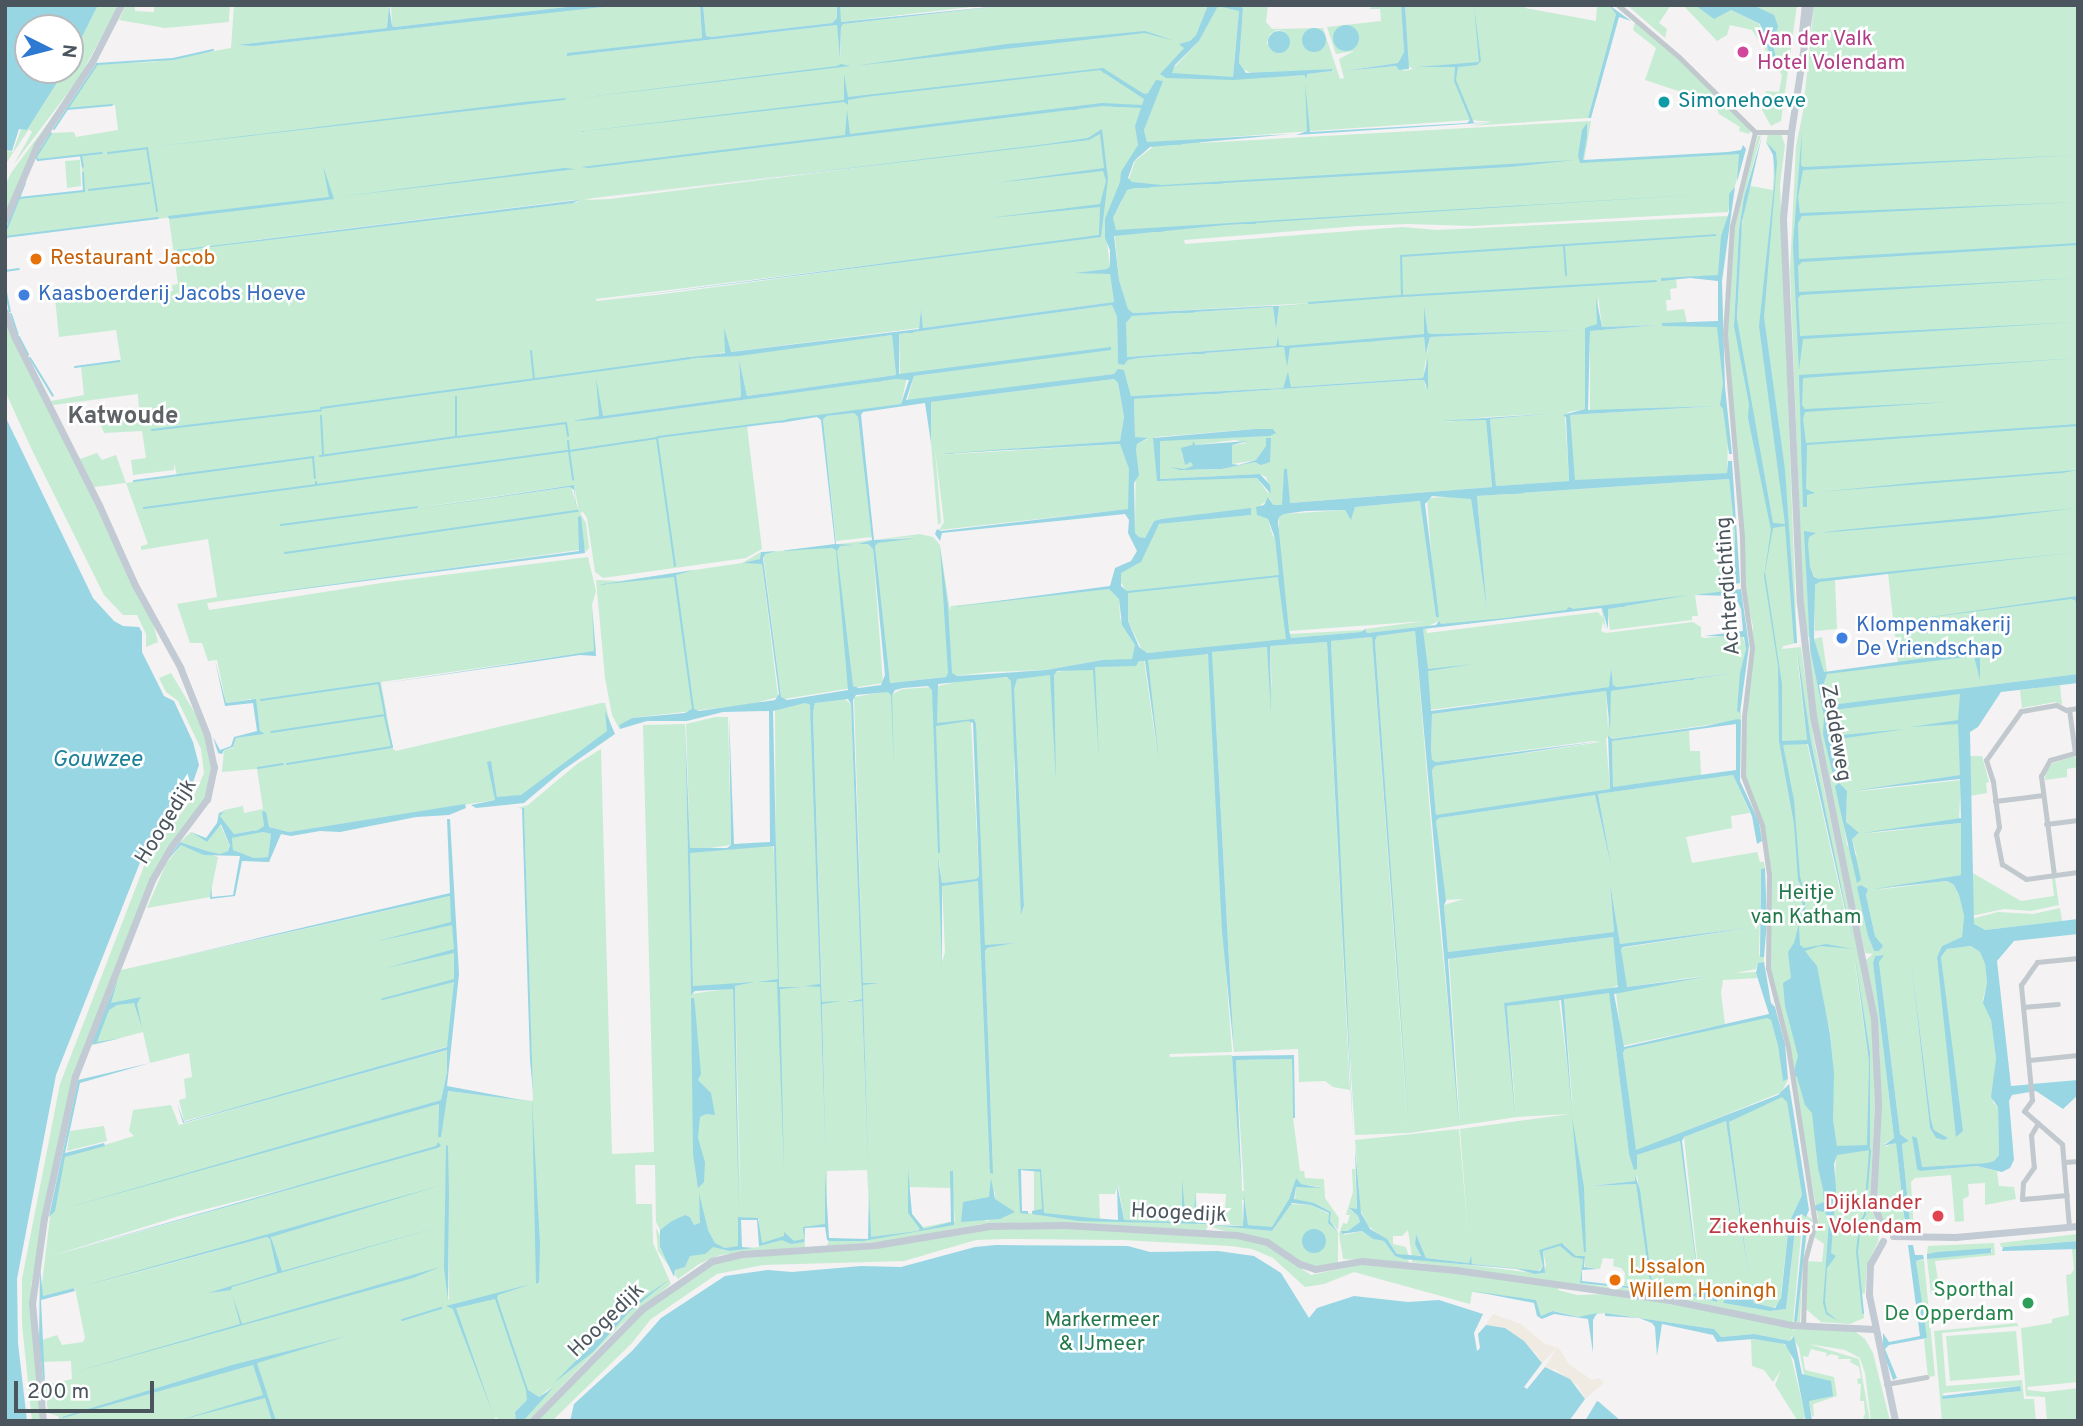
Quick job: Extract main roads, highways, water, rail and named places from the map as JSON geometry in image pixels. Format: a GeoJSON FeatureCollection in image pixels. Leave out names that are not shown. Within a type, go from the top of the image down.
{"type":"FeatureCollection","features":[{"type":"Feature","properties":{"kind":"water"},"geometry":{"type":"Polygon","coordinates":[[[5,5],[98,5],[84,33],[84,14],[14,14],[14,84],[56,84],[27,130],[19,129],[12,151],[5,150],[5,5]]]}},
{"type":"Feature","properties":{"kind":"water"},"geometry":{"type":"Polygon","coordinates":[[[389,5],[392,26],[395,27],[584,5],[621,5],[253,46],[236,45],[387,28],[389,5]]]}},
{"type":"Feature","properties":{"kind":"water"},"geometry":{"type":"Polygon","coordinates":[[[700,5],[703,5],[706,36],[711,37],[832,23],[837,18],[837,5],[840,5],[841,22],[1009,5],[843,24],[840,59],[837,25],[567,56],[567,53],[702,38],[700,5]]]}},
{"type":"Feature","properties":{"kind":"water"},"geometry":{"type":"Polygon","coordinates":[[[1208,5],[1240,5],[1243,9],[1239,63],[1246,73],[1332,71],[1307,74],[1306,79],[1304,75],[1233,80],[1166,78],[1160,74],[1184,48],[1179,44],[1190,41],[1196,35],[1208,5]],[[1218,6],[1199,41],[1175,65],[1172,73],[1233,77],[1239,11],[1218,6]]]}},
{"type":"Feature","properties":{"kind":"water"},"geometry":{"type":"Polygon","coordinates":[[[1401,5],[1405,5],[1409,69],[1399,70],[1396,66],[1344,71],[1398,63],[1404,52],[1401,5]]]}},
{"type":"Feature","properties":{"kind":"water"},"geometry":{"type":"Polygon","coordinates":[[[1474,5],[1481,61],[1477,65],[1458,67],[1456,80],[1474,123],[1496,122],[1296,135],[1307,131],[1305,83],[1310,132],[1467,123],[1470,120],[1454,81],[1455,67],[1417,67],[1479,62],[1474,5]]]}},
{"type":"Feature","properties":{"kind":"water"},"geometry":{"type":"Polygon","coordinates":[[[1609,5],[1631,21],[1619,17],[1591,118],[1588,118],[1616,14],[1609,5]]]}},
{"type":"Feature","properties":{"kind":"water"},"geometry":{"type":"Polygon","coordinates":[[[1695,5],[1753,5],[1774,15],[1778,26],[1773,45],[1776,59],[1770,55],[1760,24],[1731,10],[1714,19],[1695,5]]]}},
{"type":"Feature","properties":{"kind":"water"},"geometry":{"type":"Polygon","coordinates":[[[1346,25],[1355,29],[1359,38],[1355,47],[1346,51],[1337,47],[1333,38],[1337,29],[1346,25]]]}},
{"type":"Feature","properties":{"kind":"water"},"geometry":{"type":"Polygon","coordinates":[[[1314,28],[1322,32],[1326,40],[1322,48],[1314,52],[1306,48],[1302,40],[1306,32],[1314,28]]]}},
{"type":"Feature","properties":{"kind":"water"},"geometry":{"type":"Polygon","coordinates":[[[1145,31],[1175,41],[1145,33],[854,66],[1007,44],[1145,31]]]}},
{"type":"Feature","properties":{"kind":"water"},"geometry":{"type":"Polygon","coordinates":[[[1279,31],[1287,34],[1290,42],[1287,50],[1279,53],[1271,50],[1268,42],[1271,34],[1279,31]]]}},
{"type":"Feature","properties":{"kind":"water"},"geometry":{"type":"Polygon","coordinates":[[[837,66],[850,66],[572,99],[837,66]]]}},
{"type":"Feature","properties":{"kind":"water"},"geometry":{"type":"Polygon","coordinates":[[[1103,68],[1144,94],[1148,93],[1156,80],[1163,81],[1144,130],[1147,142],[1291,134],[1150,147],[1134,161],[1128,178],[1132,182],[1162,185],[1575,160],[1509,167],[1134,188],[1127,190],[1113,218],[1116,230],[1723,193],[1225,225],[1114,236],[1119,280],[1128,309],[1133,313],[1314,304],[1279,306],[1276,330],[1273,307],[1132,316],[1126,323],[1127,357],[1276,346],[1278,336],[1279,345],[1284,346],[1424,334],[1424,306],[1428,333],[1432,334],[1583,330],[1430,337],[1426,354],[1424,337],[1290,348],[1287,367],[1284,347],[1139,358],[1128,360],[1124,365],[1118,364],[1117,317],[1112,305],[899,334],[899,374],[1111,347],[1111,350],[914,376],[906,400],[1114,374],[1118,369],[1124,370],[1131,396],[1283,388],[1288,371],[1291,387],[1423,378],[1428,358],[1428,390],[1424,380],[1416,380],[1134,399],[1135,437],[1148,438],[1137,444],[1136,450],[1139,475],[1134,483],[1135,533],[1139,537],[1145,538],[1154,521],[1161,519],[1251,508],[1251,515],[1159,524],[1141,562],[1121,573],[1121,586],[1127,591],[1279,575],[1275,538],[1268,519],[1257,515],[1256,507],[1264,505],[1268,497],[1273,505],[1282,505],[1284,469],[1287,469],[1290,503],[1492,487],[1486,420],[1440,421],[1559,413],[1490,419],[1496,486],[1569,481],[1566,417],[1563,415],[1585,409],[1585,328],[1597,324],[1596,297],[1602,327],[1659,325],[1590,331],[1588,410],[1717,406],[1570,415],[1575,480],[1727,473],[1728,461],[1732,461],[1740,583],[1735,584],[1735,534],[1729,479],[1477,496],[1487,611],[1471,499],[1432,496],[1425,504],[1439,617],[1436,617],[1420,501],[1355,507],[1351,520],[1345,510],[1305,511],[1284,514],[1279,517],[1278,522],[1289,631],[1291,638],[1361,632],[1365,629],[1367,633],[1436,625],[1439,621],[1441,624],[1506,618],[1566,610],[1569,607],[1573,609],[1689,595],[1608,609],[1608,629],[1602,608],[1423,629],[1428,669],[1474,664],[1428,671],[1431,711],[1609,687],[1611,667],[1613,685],[1617,687],[1735,673],[1611,691],[1610,731],[1606,691],[1432,714],[1431,749],[1432,760],[1436,762],[1603,741],[1435,766],[1432,770],[1436,815],[1610,789],[1608,735],[1612,739],[1738,719],[1741,720],[1740,781],[1759,822],[1762,841],[1757,844],[1752,816],[1733,775],[1598,794],[1612,870],[1595,795],[1439,818],[1436,821],[1446,901],[1444,905],[1448,952],[1614,932],[1610,883],[1620,944],[1755,927],[1623,947],[1621,949],[1627,987],[1703,977],[1614,994],[1624,1047],[1769,1014],[1756,973],[1758,963],[1764,962],[1771,1003],[1775,1007],[1785,1044],[1788,1079],[1783,1081],[1778,1046],[1771,1020],[1767,1018],[1625,1049],[1623,1053],[1636,1150],[1778,1095],[1789,1084],[1809,1210],[1806,1217],[1801,1214],[1796,1222],[1786,1309],[1770,1311],[1723,1303],[1725,1298],[1746,1297],[1749,1285],[1754,1303],[1775,1308],[1781,1298],[1789,1223],[1802,1195],[1787,1102],[1782,1097],[1729,1122],[1749,1280],[1726,1121],[1684,1137],[1682,1141],[1699,1285],[1680,1141],[1637,1155],[1637,1169],[1634,1170],[1629,1154],[1609,993],[1564,999],[1572,1111],[1561,1000],[1507,1006],[1515,1115],[1504,1003],[1618,987],[1613,937],[1448,959],[1459,1125],[1415,631],[1377,636],[1375,641],[1409,1131],[1372,637],[1331,641],[1353,1133],[1327,642],[1270,646],[1271,713],[1267,647],[1212,652],[1234,1052],[1222,931],[1208,654],[1148,660],[1159,760],[1145,661],[1139,661],[1136,666],[1095,667],[1099,759],[1093,670],[1057,671],[1054,675],[1056,781],[1050,675],[1017,679],[1014,689],[1024,906],[1021,915],[1011,681],[1007,677],[938,684],[937,723],[974,719],[976,724],[985,945],[1015,943],[987,948],[985,951],[993,1174],[990,1173],[978,881],[942,886],[942,967],[938,858],[942,883],[976,879],[979,876],[973,723],[968,721],[936,726],[938,853],[932,690],[928,686],[903,688],[895,690],[892,695],[894,770],[891,695],[888,692],[856,695],[853,700],[863,983],[880,983],[863,985],[868,1165],[862,1001],[845,1002],[862,999],[851,704],[848,699],[815,703],[813,712],[822,1002],[842,1001],[822,1004],[826,1167],[820,987],[804,986],[820,984],[810,705],[805,703],[773,711],[779,987],[801,987],[780,989],[784,1170],[777,982],[758,982],[778,979],[774,846],[690,853],[693,986],[755,982],[735,986],[739,1212],[733,989],[695,991],[691,995],[685,724],[690,848],[727,848],[731,845],[729,716],[734,844],[770,842],[769,711],[723,712],[687,721],[647,721],[620,729],[619,725],[632,718],[685,713],[692,709],[674,577],[597,585],[694,570],[676,575],[694,709],[699,711],[775,700],[779,694],[762,564],[743,563],[760,559],[761,552],[777,551],[765,554],[763,558],[781,697],[787,700],[848,690],[836,550],[780,551],[835,544],[821,420],[817,417],[780,423],[787,419],[901,404],[909,380],[896,379],[572,421],[599,416],[596,378],[603,416],[741,397],[739,359],[747,396],[896,375],[892,335],[739,356],[675,359],[725,353],[724,327],[731,352],[919,329],[921,308],[923,328],[1114,302],[1110,274],[1075,273],[1107,269],[1110,266],[1105,219],[1120,182],[1121,172],[1138,145],[1135,126],[1141,108],[1103,106],[581,167],[845,135],[847,110],[850,134],[1102,103],[1142,105],[1144,99],[1100,70],[865,97],[848,100],[848,105],[844,102],[576,132],[844,100],[844,74],[848,97],[1103,68]],[[1114,379],[931,402],[931,443],[925,403],[863,412],[861,415],[874,540],[916,538],[878,543],[875,546],[890,683],[946,677],[948,673],[940,547],[948,606],[952,673],[957,676],[1046,670],[1102,660],[1132,659],[1135,645],[1122,625],[1119,599],[1109,589],[953,607],[1110,586],[1115,568],[1131,561],[1137,551],[1128,533],[1129,520],[1125,514],[942,533],[940,541],[935,534],[937,529],[941,531],[1128,509],[1129,469],[1120,444],[937,454],[1120,441],[1124,417],[1118,383],[1114,379]],[[854,413],[827,416],[823,419],[836,544],[854,545],[840,546],[837,551],[853,686],[859,688],[881,685],[885,675],[873,549],[868,544],[858,544],[872,540],[858,417],[854,413]],[[1278,577],[1128,593],[1128,621],[1139,647],[1147,653],[1286,639],[1278,577]],[[1736,724],[1612,741],[1613,787],[1736,770],[1736,724]]]}},
{"type":"Feature","properties":{"kind":"water"},"geometry":{"type":"Polygon","coordinates":[[[567,98],[564,100],[152,147],[524,102],[567,98]]]}},
{"type":"Feature","properties":{"kind":"water"},"geometry":{"type":"Polygon","coordinates":[[[1587,123],[1583,160],[1728,152],[1741,150],[1743,145],[1746,149],[1737,182],[1739,154],[1580,163],[1578,156],[1582,130],[1587,123]]]}},
{"type":"Feature","properties":{"kind":"water"},"geometry":{"type":"Polygon","coordinates":[[[1102,129],[1108,179],[1101,237],[596,301],[1099,235],[1100,207],[989,218],[1100,204],[1106,181],[1103,171],[995,183],[1104,168],[1100,134],[1089,140],[583,200],[1047,144],[1088,138],[1102,129]]]}},
{"type":"Feature","properties":{"kind":"water"},"geometry":{"type":"Polygon","coordinates":[[[1802,131],[1803,167],[2078,155],[1803,170],[1798,197],[1800,213],[2078,202],[1802,216],[1798,223],[1799,259],[2078,245],[1802,262],[1798,266],[1799,292],[2078,278],[1801,295],[1798,298],[1800,336],[2078,322],[1803,339],[1799,370],[1793,244],[1802,131]]]}},
{"type":"Feature","properties":{"kind":"water"},"geometry":{"type":"Polygon","coordinates":[[[1762,136],[1742,222],[1737,319],[1773,523],[1785,524],[1759,326],[1775,177],[1773,155],[1767,143],[1776,152],[1777,163],[1764,317],[1785,470],[1797,643],[1794,643],[1785,526],[1773,528],[1765,572],[1782,684],[1782,741],[1807,740],[1797,649],[1811,741],[1853,944],[1808,744],[1783,745],[1794,800],[1800,876],[1805,896],[1805,910],[1799,927],[1800,945],[1804,948],[1826,944],[1853,949],[1820,946],[1805,951],[1817,966],[1830,1034],[1834,1073],[1833,1119],[1837,1146],[1867,1145],[1869,1062],[1855,957],[1870,1052],[1870,1150],[1837,1155],[1834,1164],[1836,1189],[1831,1253],[1836,1256],[1827,1268],[1825,1301],[1827,1312],[1838,1321],[1826,1314],[1823,1303],[1829,1222],[1825,1212],[1814,1210],[1814,1206],[1824,1202],[1823,1189],[1812,1113],[1805,1105],[1797,1077],[1793,1075],[1798,1056],[1785,1006],[1783,983],[1791,978],[1788,952],[1794,943],[1803,908],[1794,824],[1779,741],[1778,666],[1764,576],[1771,530],[1748,418],[1749,404],[1734,326],[1739,230],[1744,197],[1762,136]]]}},
{"type":"Feature","properties":{"kind":"water"},"geometry":{"type":"Polygon","coordinates":[[[323,166],[334,199],[169,219],[168,216],[329,197],[323,166]]]}},
{"type":"Feature","properties":{"kind":"water"},"geometry":{"type":"Polygon","coordinates":[[[564,168],[576,169],[337,197],[564,168]]]}},
{"type":"Feature","properties":{"kind":"water"},"geometry":{"type":"Polygon","coordinates":[[[1735,187],[1722,281],[1725,387],[1732,454],[1729,454],[1723,409],[1720,405],[1723,384],[1717,327],[1662,326],[1662,323],[1718,321],[1718,281],[1690,278],[1661,281],[1661,278],[1718,275],[1721,236],[1729,212],[1729,194],[1735,187]]]}},
{"type":"Feature","properties":{"kind":"water"},"geometry":{"type":"Polygon","coordinates":[[[579,200],[573,203],[177,251],[177,250],[579,200]]]}},
{"type":"Feature","properties":{"kind":"water"},"geometry":{"type":"Polygon","coordinates":[[[2078,358],[1803,378],[1802,405],[1805,409],[1948,402],[1805,412],[1803,419],[1806,443],[2078,426],[1807,445],[1806,489],[1815,493],[1807,495],[1807,507],[1803,507],[1799,375],[2078,358]]]}},
{"type":"Feature","properties":{"kind":"water","name":"Gouwzee"},"geometry":{"type":"Polygon","coordinates":[[[5,416],[93,598],[114,621],[123,626],[139,627],[142,632],[142,652],[164,696],[174,701],[193,742],[199,765],[190,791],[141,860],[56,1075],[17,1279],[18,1343],[27,1421],[5,1421],[5,416]]]}},
{"type":"Feature","properties":{"kind":"water"},"geometry":{"type":"Polygon","coordinates":[[[1273,429],[1276,433],[1270,436],[1160,441],[1160,479],[1260,474],[1270,485],[1271,494],[1257,478],[1157,481],[1153,438],[1273,429]]]}},
{"type":"Feature","properties":{"kind":"water"},"geometry":{"type":"Polygon","coordinates":[[[1266,438],[1271,438],[1270,462],[1261,465],[1255,462],[1222,469],[1180,470],[1169,467],[1184,469],[1193,466],[1191,462],[1185,465],[1181,448],[1165,452],[1192,445],[1194,441],[1195,445],[1248,441],[1232,445],[1232,464],[1239,465],[1256,460],[1266,446],[1266,438]]]}},
{"type":"Feature","properties":{"kind":"water"},"geometry":{"type":"Polygon","coordinates":[[[2078,470],[2062,473],[1818,492],[1922,482],[2078,470]]]}},
{"type":"Feature","properties":{"kind":"water"},"geometry":{"type":"Polygon","coordinates":[[[574,485],[577,513],[574,490],[570,487],[409,510],[574,485]]]}},
{"type":"Feature","properties":{"kind":"water"},"geometry":{"type":"Polygon","coordinates":[[[2078,508],[1987,519],[1820,533],[1841,530],[2078,508]]]}},
{"type":"Feature","properties":{"kind":"water"},"geometry":{"type":"Polygon","coordinates":[[[581,516],[585,553],[232,598],[579,551],[578,517],[581,516]]]}},
{"type":"Feature","properties":{"kind":"water"},"geometry":{"type":"Polygon","coordinates":[[[1804,531],[1816,533],[1809,537],[1808,544],[1810,567],[1814,577],[1818,579],[2078,552],[1819,582],[1815,585],[1814,639],[1824,672],[1977,651],[1980,654],[1980,680],[1974,656],[1827,674],[1824,683],[1831,705],[2078,674],[2078,683],[2001,692],[1978,727],[1970,732],[1974,924],[1985,930],[2078,919],[2078,934],[2014,941],[1997,961],[2011,1086],[2078,1080],[2078,1095],[2063,1109],[2036,1091],[2012,1095],[2009,1101],[2014,1160],[2010,1168],[2002,1172],[1977,1166],[1920,1171],[1917,1169],[1912,1136],[1917,1138],[1922,1167],[1987,1163],[1994,1161],[1999,1155],[1998,1107],[1991,1097],[1996,1059],[1991,1020],[1983,1003],[1987,982],[1985,964],[1980,952],[1971,946],[1947,949],[1941,957],[1963,1131],[1956,1137],[1937,957],[1942,946],[1962,937],[1964,916],[1959,895],[1954,885],[1947,881],[1874,889],[1961,875],[1961,823],[1863,833],[1961,818],[1960,779],[1852,791],[1960,775],[1958,724],[1911,727],[1958,720],[1960,694],[1833,710],[1832,736],[1905,729],[1833,740],[1839,778],[1834,779],[1823,734],[1824,717],[1810,649],[1804,531]]]}},
{"type":"Feature","properties":{"kind":"water"},"geometry":{"type":"Polygon","coordinates":[[[1741,589],[1749,646],[1740,713],[1737,711],[1740,673],[1746,649],[1744,637],[1704,636],[1743,631],[1741,609],[1735,596],[1694,595],[1741,589]]]}},
{"type":"Feature","properties":{"kind":"water"},"geometry":{"type":"Polygon","coordinates":[[[2078,596],[2077,607],[2075,600],[2071,599],[1895,622],[2078,596]]]}},
{"type":"Feature","properties":{"kind":"water"},"geometry":{"type":"Polygon","coordinates":[[[592,608],[596,656],[580,655],[379,684],[594,651],[592,608]]]}},
{"type":"Feature","properties":{"kind":"water"},"geometry":{"type":"Polygon","coordinates":[[[215,660],[226,703],[256,699],[260,731],[265,734],[236,738],[233,747],[224,750],[222,754],[218,753],[213,737],[220,750],[231,746],[234,737],[257,731],[253,703],[225,706],[215,660]]]}},
{"type":"Feature","properties":{"kind":"water"},"geometry":{"type":"Polygon","coordinates":[[[605,711],[615,734],[563,770],[524,803],[476,808],[471,805],[495,800],[487,762],[491,761],[497,797],[521,795],[607,731],[605,711]]]}},
{"type":"Feature","properties":{"kind":"water"},"geometry":{"type":"Polygon","coordinates":[[[1839,783],[1847,791],[1846,822],[1859,833],[1852,839],[1861,880],[1857,883],[1835,786],[1839,783]]]}},
{"type":"Feature","properties":{"kind":"water"},"geometry":{"type":"Polygon","coordinates":[[[465,804],[466,808],[449,815],[416,817],[340,832],[320,831],[291,836],[281,834],[269,862],[242,861],[235,896],[210,899],[211,886],[212,897],[233,895],[240,856],[204,855],[181,845],[165,863],[180,842],[220,854],[228,851],[230,846],[221,824],[207,842],[191,832],[206,838],[217,823],[219,813],[224,811],[220,816],[234,834],[258,830],[264,826],[262,811],[266,812],[269,827],[289,832],[465,804]],[[263,832],[232,838],[233,850],[254,858],[268,857],[271,834],[263,832]]]}},
{"type":"Feature","properties":{"kind":"water"},"geometry":{"type":"Polygon","coordinates":[[[524,808],[533,1093],[530,1060],[524,808]]]}},
{"type":"Feature","properties":{"kind":"water"},"geometry":{"type":"Polygon","coordinates":[[[447,819],[450,819],[459,974],[447,1086],[527,1101],[448,1091],[441,1137],[438,1137],[439,1104],[59,1210],[441,1100],[447,1072],[447,1050],[183,1123],[177,1103],[184,1122],[447,1047],[454,982],[380,999],[454,979],[454,953],[386,968],[454,949],[452,925],[374,942],[451,922],[450,896],[178,957],[450,893],[447,819]]]}},
{"type":"Feature","properties":{"kind":"water"},"geometry":{"type":"Polygon","coordinates":[[[1765,868],[1767,921],[1764,957],[1760,957],[1761,869],[1765,868]]]}},
{"type":"Feature","properties":{"kind":"water"},"geometry":{"type":"Polygon","coordinates":[[[1861,885],[1868,889],[1866,895],[1875,936],[1883,946],[1879,951],[1874,951],[1868,936],[1857,887],[1861,885]]]}},
{"type":"Feature","properties":{"kind":"water"},"geometry":{"type":"Polygon","coordinates":[[[1910,952],[1931,1120],[1934,1130],[1948,1138],[1944,1140],[1936,1138],[1930,1128],[1910,952]]]}},
{"type":"Feature","properties":{"kind":"water"},"geometry":{"type":"Polygon","coordinates":[[[1884,955],[1879,962],[1900,1134],[1909,1141],[1902,1144],[1911,1232],[1906,1232],[1896,1143],[1883,1146],[1894,1138],[1873,963],[1875,956],[1884,955]]]}},
{"type":"Feature","properties":{"kind":"water"},"geometry":{"type":"Polygon","coordinates":[[[118,979],[111,1003],[141,997],[137,1004],[142,1028],[134,1003],[117,1005],[109,1010],[97,1042],[122,1038],[90,1045],[118,979]]]}},
{"type":"Feature","properties":{"kind":"water"},"geometry":{"type":"Polygon","coordinates":[[[691,998],[694,998],[701,1074],[698,1080],[711,1093],[715,1115],[706,1114],[700,1117],[698,1138],[705,1162],[704,1182],[698,1188],[693,1154],[691,998]]]}},
{"type":"Feature","properties":{"kind":"water"},"geometry":{"type":"Polygon","coordinates":[[[1294,1055],[1295,1118],[1292,1059],[1236,1060],[1242,1192],[1232,1056],[1294,1055]]]}},
{"type":"Feature","properties":{"kind":"water"},"geometry":{"type":"Polygon","coordinates":[[[150,1063],[80,1083],[65,1153],[104,1143],[105,1146],[65,1157],[55,1211],[49,1217],[78,1080],[150,1063]]]}},
{"type":"Feature","properties":{"kind":"water"},"geometry":{"type":"Polygon","coordinates":[[[532,1099],[540,1245],[539,1282],[536,1284],[532,1099]]]}},
{"type":"Feature","properties":{"kind":"water"},"geometry":{"type":"Polygon","coordinates":[[[1572,1117],[1584,1187],[1586,1252],[1584,1252],[1572,1117]]]}},
{"type":"Feature","properties":{"kind":"water"},"geometry":{"type":"Polygon","coordinates":[[[438,1142],[441,1146],[437,1148],[51,1256],[436,1146],[438,1142]]]}},
{"type":"Feature","properties":{"kind":"water"},"geometry":{"type":"Polygon","coordinates":[[[446,1145],[449,1192],[448,1300],[444,1268],[446,1145]]]}},
{"type":"Feature","properties":{"kind":"water"},"geometry":{"type":"Polygon","coordinates":[[[1355,1149],[1361,1213],[1370,1229],[1387,1239],[1397,1254],[1421,1256],[1415,1244],[1416,1234],[1426,1258],[1469,1263],[1471,1256],[1472,1264],[1540,1271],[1543,1266],[1539,1250],[1562,1243],[1576,1256],[1585,1256],[1584,1267],[1598,1269],[1582,1270],[1582,1281],[1694,1294],[1702,1289],[1717,1298],[1717,1302],[1684,1294],[1580,1283],[1583,1259],[1573,1257],[1560,1246],[1543,1251],[1545,1273],[1535,1274],[1517,1269],[1404,1259],[1395,1256],[1384,1241],[1373,1239],[1362,1231],[1342,1234],[1341,1231],[1348,1231],[1360,1222],[1358,1216],[1349,1208],[1357,1209],[1355,1149]]]}},
{"type":"Feature","properties":{"kind":"water"},"geometry":{"type":"Polygon","coordinates":[[[908,1169],[912,1214],[924,1229],[951,1222],[950,1171],[953,1171],[954,1225],[863,1241],[829,1241],[825,1227],[805,1228],[804,1242],[791,1244],[782,1240],[759,1246],[757,1220],[741,1220],[742,1247],[754,1248],[730,1251],[713,1247],[705,1254],[690,1256],[685,1267],[675,1270],[674,1277],[660,1247],[660,1230],[672,1221],[685,1215],[690,1217],[694,1225],[700,1223],[699,1193],[708,1230],[715,1243],[725,1248],[738,1246],[738,1217],[758,1218],[762,1243],[784,1236],[784,1232],[794,1241],[804,1239],[803,1227],[825,1224],[825,1172],[829,1238],[868,1239],[869,1192],[871,1237],[918,1231],[920,1229],[908,1213],[908,1169]]]}},
{"type":"Feature","properties":{"kind":"water"},"geometry":{"type":"Polygon","coordinates":[[[1018,1169],[1041,1169],[1044,1213],[1118,1220],[1117,1184],[1124,1220],[1179,1222],[1182,1220],[1182,1179],[1186,1222],[1194,1222],[1195,1193],[1197,1221],[1208,1224],[1079,1221],[1032,1214],[1032,1211],[1042,1209],[1040,1172],[1021,1170],[1022,1211],[1028,1211],[1028,1214],[1020,1213],[1018,1169]]]}},
{"type":"Feature","properties":{"kind":"water"},"geometry":{"type":"Polygon","coordinates":[[[1635,1175],[1640,1190],[1650,1283],[1636,1184],[1591,1186],[1635,1181],[1635,1175]]]}},
{"type":"Feature","properties":{"kind":"water"},"geometry":{"type":"Polygon","coordinates":[[[991,1178],[995,1199],[1015,1212],[1000,1219],[961,1222],[963,1202],[989,1197],[991,1178]]]}},
{"type":"Feature","properties":{"kind":"water"},"geometry":{"type":"Polygon","coordinates":[[[1296,1178],[1301,1184],[1322,1188],[1296,1187],[1294,1199],[1314,1203],[1331,1212],[1330,1221],[1338,1232],[1328,1223],[1329,1213],[1311,1205],[1292,1203],[1272,1231],[1211,1225],[1243,1226],[1244,1195],[1248,1225],[1272,1227],[1289,1199],[1296,1178]]]}},
{"type":"Feature","properties":{"kind":"water"},"geometry":{"type":"Polygon","coordinates":[[[442,1185],[271,1237],[282,1271],[442,1226],[232,1287],[231,1290],[208,1293],[277,1272],[270,1239],[267,1237],[80,1287],[442,1185]]]}},
{"type":"Feature","properties":{"kind":"water"},"geometry":{"type":"Polygon","coordinates":[[[1314,1229],[1325,1236],[1326,1241],[1319,1252],[1314,1253],[1303,1246],[1302,1241],[1309,1230],[1314,1229]]]}},
{"type":"Feature","properties":{"kind":"water"},"geometry":{"type":"Polygon","coordinates":[[[1803,1232],[1806,1235],[1797,1321],[1794,1322],[1803,1232]]]}},
{"type":"Feature","properties":{"kind":"water"},"geometry":{"type":"Polygon","coordinates":[[[2078,1241],[2078,1249],[2002,1251],[2003,1247],[2078,1241]]]}},
{"type":"Feature","properties":{"kind":"water"},"geometry":{"type":"Polygon","coordinates":[[[1908,1245],[1913,1245],[1915,1255],[1923,1255],[1924,1259],[1916,1261],[1927,1338],[1889,1345],[1885,1349],[1897,1378],[1893,1380],[1883,1351],[1883,1333],[1889,1342],[1920,1336],[1908,1245]]]}},
{"type":"Feature","properties":{"kind":"water","name":"Markermeer & IJmeer"},"geometry":{"type":"Polygon","coordinates":[[[1128,1246],[1150,1252],[1218,1251],[1254,1256],[1281,1273],[1309,1318],[1317,1308],[1354,1296],[1408,1302],[1439,1300],[1483,1314],[1474,1333],[1477,1351],[1480,1348],[1478,1334],[1486,1325],[1505,1328],[1524,1341],[1542,1363],[1524,1387],[1527,1389],[1545,1367],[1570,1379],[1585,1399],[1569,1421],[570,1421],[574,1404],[632,1351],[661,1318],[725,1276],[768,1270],[792,1272],[861,1266],[901,1267],[975,1247],[1128,1246]]]}},
{"type":"Feature","properties":{"kind":"water"},"geometry":{"type":"Polygon","coordinates":[[[1991,1248],[1991,1253],[1927,1259],[1927,1254],[1937,1252],[1991,1248]]]}},
{"type":"Feature","properties":{"kind":"water"},"geometry":{"type":"Polygon","coordinates":[[[40,1267],[43,1296],[74,1288],[75,1291],[41,1300],[46,1404],[39,1342],[40,1267]]]}},
{"type":"Feature","properties":{"kind":"water"},"geometry":{"type":"Polygon","coordinates":[[[440,1267],[413,1278],[71,1373],[240,1324],[232,1294],[242,1324],[440,1267]]]}},
{"type":"Feature","properties":{"kind":"water"},"geometry":{"type":"Polygon","coordinates":[[[670,1279],[629,1312],[593,1352],[554,1383],[627,1309],[670,1279]]]}},
{"type":"Feature","properties":{"kind":"water"},"geometry":{"type":"Polygon","coordinates":[[[531,1284],[498,1295],[497,1298],[528,1390],[539,1397],[553,1388],[523,1421],[516,1421],[515,1412],[527,1400],[526,1390],[495,1299],[456,1308],[493,1414],[453,1309],[446,1306],[531,1284]]]}},
{"type":"Feature","properties":{"kind":"water"},"geometry":{"type":"Polygon","coordinates":[[[1472,1291],[1536,1300],[1541,1316],[1553,1311],[1578,1317],[1597,1313],[1593,1320],[1593,1353],[1588,1319],[1554,1314],[1542,1319],[1537,1316],[1534,1303],[1472,1291]]]}},
{"type":"Feature","properties":{"kind":"water"},"geometry":{"type":"Polygon","coordinates":[[[1605,1313],[1714,1329],[1721,1337],[1754,1334],[1790,1341],[1794,1336],[1802,1374],[1831,1381],[1833,1396],[1809,1401],[1812,1421],[1806,1421],[1794,1360],[1785,1344],[1753,1339],[1717,1342],[1713,1335],[1662,1324],[1657,1356],[1655,1327],[1652,1323],[1639,1318],[1605,1316],[1605,1313]]]}},
{"type":"Feature","properties":{"kind":"water"},"geometry":{"type":"Polygon","coordinates":[[[347,1336],[257,1363],[276,1421],[272,1421],[265,1398],[177,1421],[263,1395],[253,1365],[62,1417],[232,1365],[347,1336]]]}},
{"type":"Feature","properties":{"kind":"water"},"geometry":{"type":"Polygon","coordinates":[[[2020,1386],[2021,1391],[1943,1399],[1942,1396],[2020,1386]]]}},
{"type":"Feature","properties":{"kind":"water"},"geometry":{"type":"Polygon","coordinates":[[[1597,1401],[1599,1402],[1621,1421],[1585,1421],[1597,1401]]]}},
{"type":"Feature","properties":{"kind":"waterway"},"geometry":{"type":"LineString","coordinates":[[54,129],[97,64],[173,59],[213,50]]}},
{"type":"Feature","properties":{"kind":"waterway"},"geometry":{"type":"LineString","coordinates":[[67,109],[112,105]]}},
{"type":"Feature","properties":{"kind":"waterway"},"geometry":{"type":"LineString","coordinates":[[51,133],[36,157],[38,160],[102,153]]}},
{"type":"Feature","properties":{"kind":"waterway"},"geometry":{"type":"LineString","coordinates":[[108,153],[147,148],[157,211]]}},
{"type":"Feature","properties":{"kind":"waterway"},"geometry":{"type":"LineString","coordinates":[[81,156],[83,167]]}},
{"type":"Feature","properties":{"kind":"waterway"},"geometry":{"type":"LineString","coordinates":[[19,198],[84,191],[83,173]]}},
{"type":"Feature","properties":{"kind":"waterway"},"geometry":{"type":"LineString","coordinates":[[7,228],[25,183]]}},
{"type":"Feature","properties":{"kind":"waterway"},"geometry":{"type":"LineString","coordinates":[[89,190],[150,183]]}},
{"type":"Feature","properties":{"kind":"waterway"},"geometry":{"type":"LineString","coordinates":[[5,237],[158,218]]}},
{"type":"Feature","properties":{"kind":"waterway"},"geometry":{"type":"LineString","coordinates":[[1656,281],[1402,296],[1401,256],[1715,235]]}},
{"type":"Feature","properties":{"kind":"waterway"},"geometry":{"type":"LineString","coordinates":[[1564,246],[1566,275]]}},
{"type":"Feature","properties":{"kind":"waterway"},"geometry":{"type":"LineString","coordinates":[[5,271],[19,269]]}},
{"type":"Feature","properties":{"kind":"waterway"},"geometry":{"type":"LineString","coordinates":[[5,287],[10,312]]}},
{"type":"Feature","properties":{"kind":"waterway"},"geometry":{"type":"LineString","coordinates":[[117,293],[141,290]]}},
{"type":"Feature","properties":{"kind":"waterway"},"geometry":{"type":"LineString","coordinates":[[1309,303],[1401,296]]}},
{"type":"Feature","properties":{"kind":"waterway"},"geometry":{"type":"LineString","coordinates":[[11,314],[18,335]]}},
{"type":"Feature","properties":{"kind":"waterway"},"geometry":{"type":"LineString","coordinates":[[19,337],[28,355]]}},
{"type":"Feature","properties":{"kind":"waterway"},"geometry":{"type":"LineString","coordinates":[[531,351],[534,378]]}},
{"type":"Feature","properties":{"kind":"waterway"},"geometry":{"type":"LineString","coordinates":[[30,358],[53,396]]}},
{"type":"Feature","properties":{"kind":"waterway"},"geometry":{"type":"LineString","coordinates":[[321,408],[691,358]]}},
{"type":"Feature","properties":{"kind":"waterway"},"geometry":{"type":"LineString","coordinates":[[75,367],[120,361]]}},
{"type":"Feature","properties":{"kind":"waterway"},"geometry":{"type":"LineString","coordinates":[[320,456],[456,437],[456,397]]}},
{"type":"Feature","properties":{"kind":"waterway"},"geometry":{"type":"LineString","coordinates":[[152,430],[321,410]]}},
{"type":"Feature","properties":{"kind":"waterway"},"geometry":{"type":"LineString","coordinates":[[321,416],[323,454]]}},
{"type":"Feature","properties":{"kind":"waterway"},"geometry":{"type":"LineString","coordinates":[[658,437],[785,421]]}},
{"type":"Feature","properties":{"kind":"waterway"},"geometry":{"type":"LineString","coordinates":[[457,437],[566,423],[568,436]]}},
{"type":"Feature","properties":{"kind":"waterway"},"geometry":{"type":"LineString","coordinates":[[568,441],[569,451],[657,438],[675,566]]}},
{"type":"Feature","properties":{"kind":"waterway"},"geometry":{"type":"LineString","coordinates":[[316,485],[569,451],[573,480]]}},
{"type":"Feature","properties":{"kind":"waterway"},"geometry":{"type":"LineString","coordinates":[[134,481],[313,457],[315,478]]}},
{"type":"Feature","properties":{"kind":"waterway"},"geometry":{"type":"LineString","coordinates":[[144,508],[316,485],[316,482]]}},
{"type":"Feature","properties":{"kind":"waterway"},"geometry":{"type":"LineString","coordinates":[[281,525],[417,507]]}},
{"type":"Feature","properties":{"kind":"waterway"},"geometry":{"type":"LineString","coordinates":[[285,553],[578,511]]}},
{"type":"Feature","properties":{"kind":"waterway"},"geometry":{"type":"LineString","coordinates":[[261,700],[379,683],[385,715],[271,732]]}},
{"type":"Feature","properties":{"kind":"waterway"},"geometry":{"type":"LineString","coordinates":[[287,764],[392,747],[385,716]]}},
{"type":"Feature","properties":{"kind":"waterway"},"geometry":{"type":"LineString","coordinates":[[258,768],[283,764]]}},
{"type":"Feature","properties":{"kind":"waterway"},"geometry":{"type":"LineString","coordinates":[[1863,1313],[1857,1252],[1860,1224],[1865,1214],[1870,1150]]}},
{"type":"Feature","properties":{"kind":"waterway"},"geometry":{"type":"LineString","coordinates":[[402,1320],[441,1308]]}},
{"type":"Feature","properties":{"kind":"place","name":"Van der Valk Hotel Volendam"},"geometry":{"type":"Point","coordinates":[1743,52]}},
{"type":"Feature","properties":{"kind":"place","name":"Simonehoeve"},"geometry":{"type":"Point","coordinates":[1664,102]}},
{"type":"Feature","properties":{"kind":"place","name":"Restaurant Jacob"},"geometry":{"type":"Point","coordinates":[36,259]}},
{"type":"Feature","properties":{"kind":"place","name":"Kaasboerderij Jacobs Hoeve"},"geometry":{"type":"Point","coordinates":[24,295]}},
{"type":"Feature","properties":{"kind":"place","name":"Klompenmakerij De Vriendschap"},"geometry":{"type":"Point","coordinates":[1842,638]}},
{"type":"Feature","properties":{"kind":"place","name":"Dijklander Ziekenhuis - Volendam"},"geometry":{"type":"Point","coordinates":[1938,1216]}},
{"type":"Feature","properties":{"kind":"place","name":"IJssalon Willem Honingh"},"geometry":{"type":"Point","coordinates":[1615,1280]}},
{"type":"Feature","properties":{"kind":"place","name":"Sporthal De Opperdam"},"geometry":{"type":"Point","coordinates":[2028,1303]}},
{"type":"Feature","properties":{"kind":"district","name":"Katwoude"},"geometry":{"type":"Point","coordinates":[123,418]}},
{"type":"Feature","properties":{"kind":"park label","name":"Heitje van Katham"},"geometry":{"type":"Point","coordinates":[1806,906]}}]}
